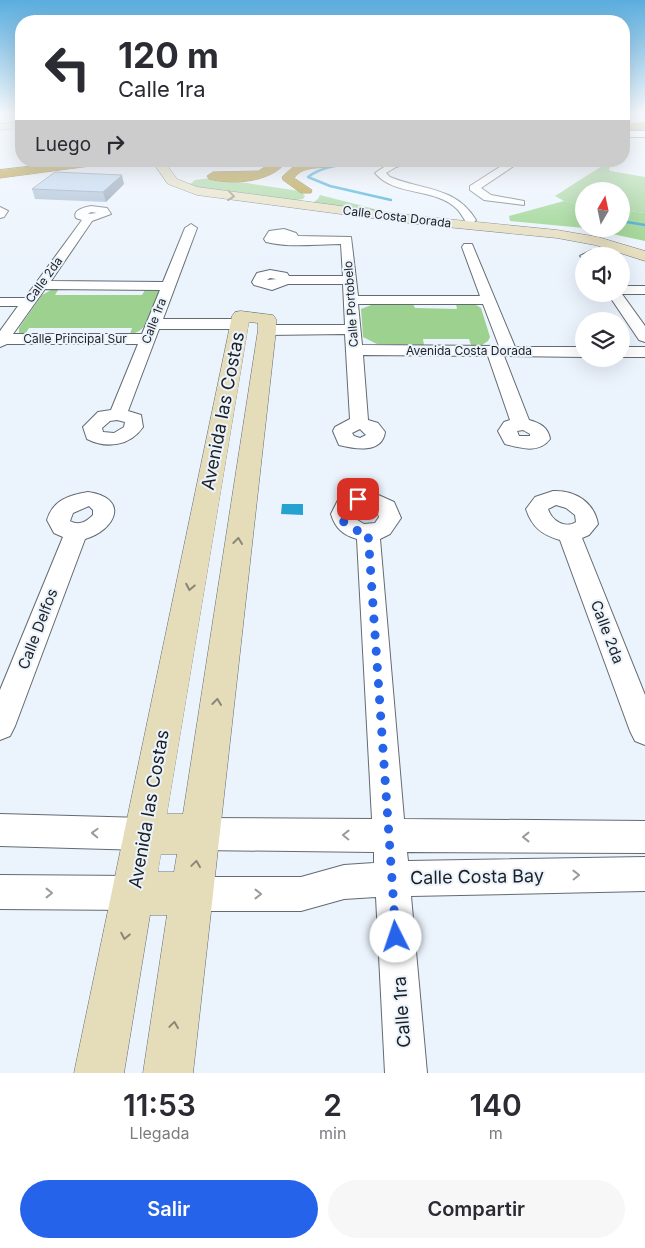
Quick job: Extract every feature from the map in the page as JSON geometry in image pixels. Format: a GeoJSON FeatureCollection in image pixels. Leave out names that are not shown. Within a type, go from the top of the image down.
{"type":"FeatureCollection","features":[{"type":"Feature","properties":{"kind":"highway"},"geometry":{"type":"LineString","coordinates":[[0,168],[15,166]]}},
{"type":"Feature","properties":{"kind":"highway"},"geometry":{"type":"LineString","coordinates":[[0,174],[57,167]]}},
{"type":"Feature","properties":{"kind":"highway"},"geometry":{"type":"LineString","coordinates":[[213,176],[257,174],[276,167]]}},
{"type":"Feature","properties":{"kind":"highway"},"geometry":{"type":"LineString","coordinates":[[306,167],[291,172],[288,176],[289,180],[306,190]]}},
{"type":"Feature","properties":{"kind":"main road","name":"Calle Costa Dorada"},"geometry":{"type":"LineString","coordinates":[[159,167],[166,177],[188,189],[291,204],[556,234],[598,241],[645,256]]}},
{"type":"Feature","properties":{"kind":"main road","name":"Calle Costa Dorada"},"geometry":{"type":"LineString","coordinates":[[173,167],[179,169]]}},
{"type":"Feature","properties":{"kind":"main road","name":"Calle Costa Dorada"},"geometry":{"type":"LineString","coordinates":[[195,173],[306,190],[407,214],[590,233],[645,246]]}},
{"type":"Feature","properties":{"kind":"main road"},"geometry":{"type":"LineString","coordinates":[[188,189],[183,184],[189,179],[213,176]]}},
{"type":"Feature","properties":{"kind":"main road"},"geometry":{"type":"LineString","coordinates":[[291,204],[310,199],[312,194],[306,190]]}},
{"type":"Feature","properties":{"kind":"main road","name":"Avenida las Costas"},"geometry":{"type":"LineString","coordinates":[[99,1073],[216,450],[253,322]]}},
{"type":"Feature","properties":{"kind":"main road","name":"Avenida las Costas"},"geometry":{"type":"LineString","coordinates":[[168,1073],[250,450],[253,322]]}},
{"type":"Feature","properties":{"kind":"main road"},"geometry":{"type":"LineString","coordinates":[[216,450],[250,450]]}},
{"type":"Feature","properties":{"kind":"main road"},"geometry":{"type":"LineString","coordinates":[[144,834],[200,834]]}},
{"type":"Feature","properties":{"kind":"main road"},"geometry":{"type":"LineString","coordinates":[[134,893],[192,894]]}},
{"type":"Feature","properties":{"kind":"street"},"geometry":{"type":"LineString","coordinates":[[370,171],[383,167]]}},
{"type":"Feature","properties":{"kind":"street"},"geometry":{"type":"LineString","coordinates":[[391,167],[384,169],[380,173],[390,181],[417,191],[446,198]]}},
{"type":"Feature","properties":{"kind":"street"},"geometry":{"type":"LineString","coordinates":[[507,167],[474,188],[488,198],[520,203]]}},
{"type":"Feature","properties":{"kind":"street"},"geometry":{"type":"LineString","coordinates":[[390,181],[423,189],[446,198],[464,207],[470,220]]}},
{"type":"Feature","properties":{"kind":"street"},"geometry":{"type":"LineString","coordinates":[[375,184],[439,203],[449,208],[452,212],[451,219]]}},
{"type":"Feature","properties":{"kind":"street"},"geometry":{"type":"LineString","coordinates":[[0,210],[2,212],[0,215]]}},
{"type":"Feature","properties":{"kind":"street","name":"Calle 2da"},"geometry":{"type":"LineString","coordinates":[[1,341],[89,218]]}},
{"type":"Feature","properties":{"kind":"street","name":"Calle 1ra"},"geometry":{"type":"LineString","coordinates":[[118,414],[168,286],[198,224]]}},
{"type":"Feature","properties":{"kind":"street","name":"Calle Portobelo"},"geometry":{"type":"LineString","coordinates":[[291,240],[347,240],[359,423]]}},
{"type":"Feature","properties":{"kind":"street"},"geometry":{"type":"LineString","coordinates":[[460,244],[488,300],[520,424]]}},
{"type":"Feature","properties":{"kind":"street"},"geometry":{"type":"LineString","coordinates":[[285,280],[350,280]]}},
{"type":"Feature","properties":{"kind":"street"},"geometry":{"type":"LineString","coordinates":[[40,285],[168,286]]}},
{"type":"Feature","properties":{"kind":"street"},"geometry":{"type":"LineString","coordinates":[[630,290],[645,290]]}},
{"type":"Feature","properties":{"kind":"street"},"geometry":{"type":"LineString","coordinates":[[351,300],[488,300]]}},
{"type":"Feature","properties":{"kind":"street"},"geometry":{"type":"LineString","coordinates":[[0,302],[29,302]]}},
{"type":"Feature","properties":{"kind":"street"},"geometry":{"type":"LineString","coordinates":[[621,302],[645,337]]}},
{"type":"Feature","properties":{"kind":"street"},"geometry":{"type":"LineString","coordinates":[[155,320],[352,324]]}},
{"type":"Feature","properties":{"kind":"street","name":"Calle Principal Sur"},"geometry":{"type":"LineString","coordinates":[[1,341],[147,339]]}},
{"type":"Feature","properties":{"kind":"street","name":"Avenida Costa Dorada"},"geometry":{"type":"LineString","coordinates":[[354,350],[575,352]]}},
{"type":"Feature","properties":{"kind":"street"},"geometry":{"type":"LineString","coordinates":[[633,352],[645,370]]}},
{"type":"Feature","properties":{"kind":"street","name":"Calle Delfos"},"geometry":{"type":"LineString","coordinates":[[0,726],[76,532]]}},
{"type":"Feature","properties":{"kind":"street","name":"Calle 1ra"},"geometry":{"type":"LineString","coordinates":[[368,533],[406,1073]]}},
{"type":"Feature","properties":{"kind":"street","name":"Calle 2da"},"geometry":{"type":"LineString","coordinates":[[569,533],[635,679],[645,731]]}},
{"type":"Feature","properties":{"kind":"street"},"geometry":{"type":"LineString","coordinates":[[0,830],[144,834]]}},
{"type":"Feature","properties":{"kind":"street"},"geometry":{"type":"LineString","coordinates":[[200,834],[645,838]]}},
{"type":"Feature","properties":{"kind":"street","name":"Calle Costa Bay"},"geometry":{"type":"LineString","coordinates":[[192,894],[301,894],[344,882],[392,879],[645,874]]}},
{"type":"Feature","properties":{"kind":"street"},"geometry":{"type":"LineString","coordinates":[[0,892],[134,893]]}},
{"type":"Feature","properties":{"kind":"green space"},"geometry":{"type":"Polygon","coordinates":[[[600,167],[610,167],[610,171],[645,177],[645,213],[630,211],[630,182],[577,182],[600,167]]]}},
{"type":"Feature","properties":{"kind":"green space"},"geometry":{"type":"Polygon","coordinates":[[[212,178],[300,191],[305,196],[303,199],[291,201],[208,190],[189,185],[195,180],[212,178]]]}},
{"type":"Feature","properties":{"kind":"green space"},"geometry":{"type":"Polygon","coordinates":[[[575,183],[575,203],[564,201],[555,196],[575,183]]]}},
{"type":"Feature","properties":{"kind":"green space"},"geometry":{"type":"Polygon","coordinates":[[[320,195],[390,213],[312,203],[320,195]]]}},
{"type":"Feature","properties":{"kind":"green space"},"geometry":{"type":"Polygon","coordinates":[[[564,201],[575,203],[575,227],[510,221],[509,216],[564,201]]]}},
{"type":"Feature","properties":{"kind":"green space"},"geometry":{"type":"Polygon","coordinates":[[[630,211],[645,213],[645,241],[630,238],[630,211]]]}},
{"type":"Feature","properties":{"kind":"green space"},"geometry":{"type":"Polygon","coordinates":[[[51,290],[58,290],[55,295],[142,295],[145,290],[158,291],[158,295],[146,325],[142,329],[130,334],[132,328],[29,328],[25,334],[19,333],[19,328],[42,295],[51,290]]]}},
{"type":"Feature","properties":{"kind":"green space"},"geometry":{"type":"Polygon","coordinates":[[[374,304],[413,304],[415,308],[457,309],[456,304],[476,305],[481,308],[490,337],[482,345],[471,345],[469,339],[423,339],[424,345],[377,344],[363,337],[361,309],[374,304]]]}},
{"type":"Feature","properties":{"kind":"water"},"geometry":{"type":"Polygon","coordinates":[[[282,504],[303,504],[303,515],[281,514],[282,504]]]}},
{"type":"Feature","properties":{"kind":"building"},"geometry":{"type":"Polygon","coordinates":[[[55,172],[122,175],[103,192],[32,189],[55,172]]]}},
{"type":"Feature","properties":{"kind":"waterway"},"geometry":{"type":"LineString","coordinates":[[330,167],[308,177],[330,186],[391,200]]}},
{"type":"Feature","properties":{"kind":"waterway"},"geometry":{"type":"LineString","coordinates":[[630,222],[645,225]]}},
{"type":"Feature","properties":{"kind":"route"},"geometry":{"type":"LineString","coordinates":[[358,499],[345,505],[341,515],[342,521],[352,530],[368,533],[396,937]]}}]}
